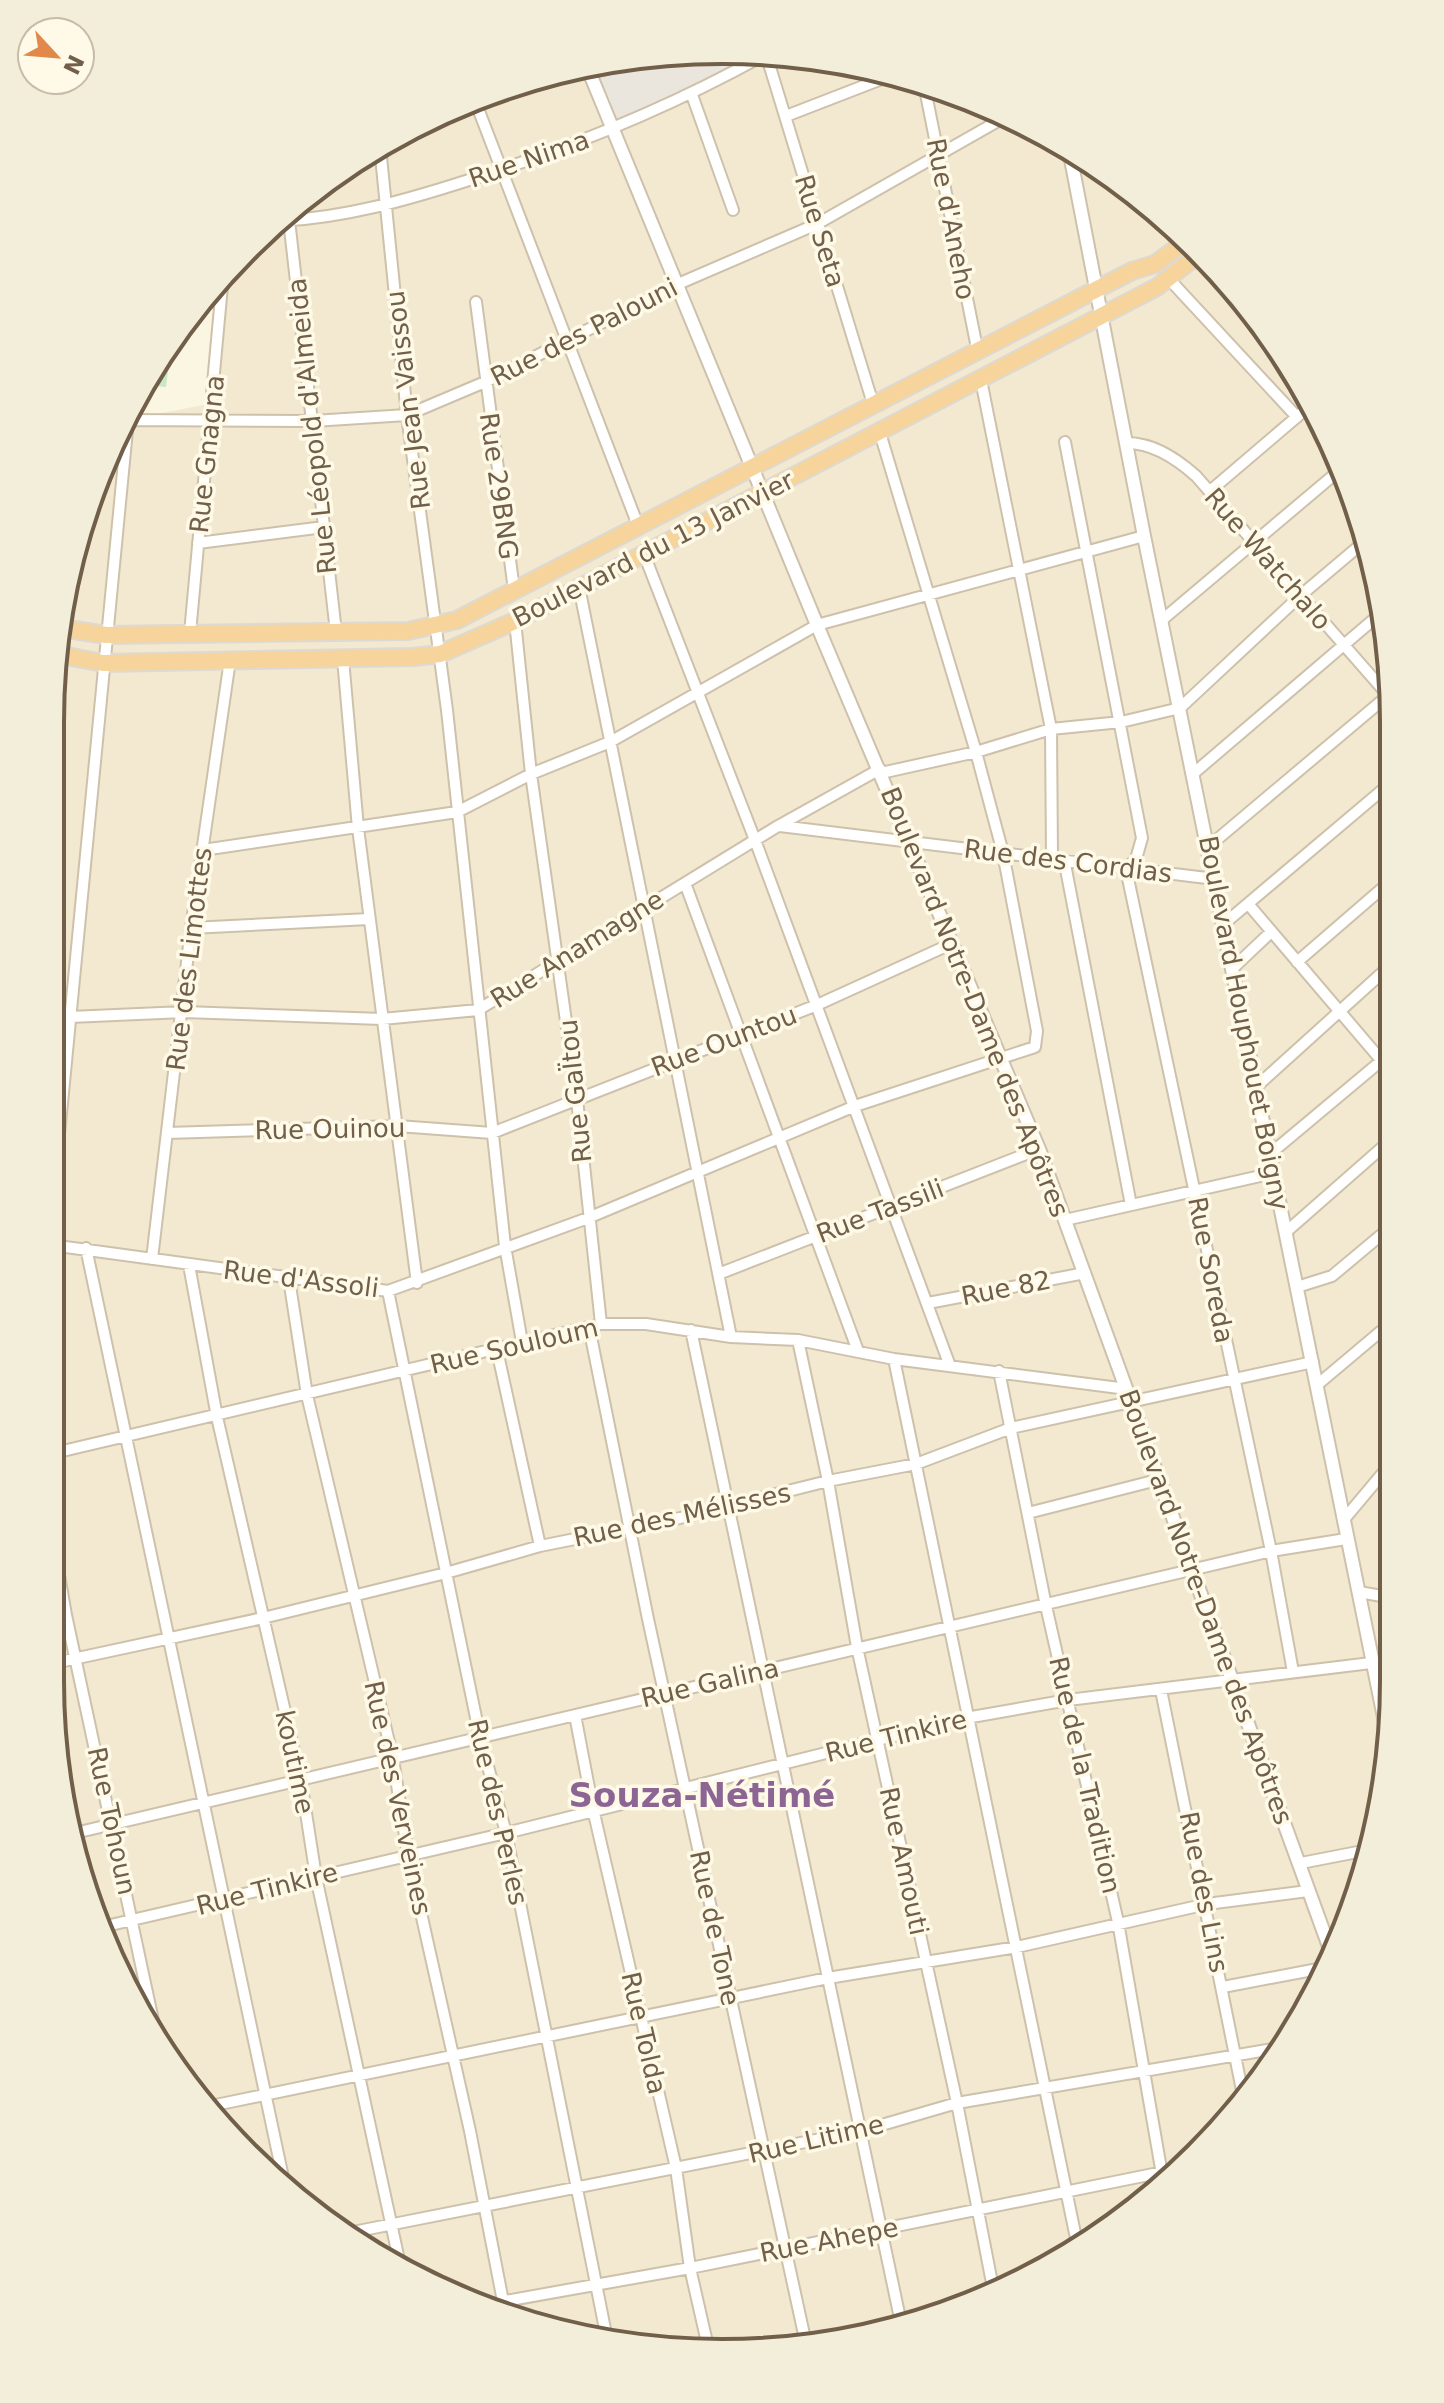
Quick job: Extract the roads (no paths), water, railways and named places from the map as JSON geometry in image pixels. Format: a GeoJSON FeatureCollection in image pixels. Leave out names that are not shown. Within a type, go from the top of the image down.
{"type":"FeatureCollection","features":[{"type":"Feature","properties":{"kind":"highway","name":"Boulevard du 13 Janvier"},"geometry":{"type":"LineString","coordinates":[[68,656],[103,663],[343,659],[440,654],[515,621],[981,380],[1177,248]]}},
{"type":"Feature","properties":{"kind":"highway","name":"Boulevard du 13 Janvier"},"geometry":{"type":"LineString","coordinates":[[71,630],[106,635],[408,631],[457,620],[978,353],[1100,302],[1169,279],[1191,261]]}},
{"type":"Feature","properties":{"kind":"street","name":"Rue Nima"},"geometry":{"type":"LineString","coordinates":[[299,218],[387,206],[502,169],[614,130],[692,95],[747,65]]}},
{"type":"Feature","properties":{"kind":"street","name":"Rue Seta"},"geometry":{"type":"LineString","coordinates":[[770,66],[874,407]]}},
{"type":"Feature","properties":{"kind":"street","name":"Boulevard Notre-Dame des Apôtres"},"geometry":{"type":"LineString","coordinates":[[592,77],[817,625],[1039,1149],[1327,1940]]}},
{"type":"Feature","properties":{"kind":"street"},"geometry":{"type":"LineString","coordinates":[[786,116],[874,82]]}},
{"type":"Feature","properties":{"kind":"street"},"geometry":{"type":"LineString","coordinates":[[692,95],[733,210]]}},
{"type":"Feature","properties":{"kind":"street","name":"Rue d'Aneho"},"geometry":{"type":"LineString","coordinates":[[927,97],[978,353]]}},
{"type":"Feature","properties":{"kind":"street"},"geometry":{"type":"LineString","coordinates":[[479,111],[639,528]]}},
{"type":"Feature","properties":{"kind":"street","name":"Rue des Palouni"},"geometry":{"type":"LineString","coordinates":[[138,420],[313,421],[407,415],[485,382],[678,284],[817,224],[994,123]]}},
{"type":"Feature","properties":{"kind":"street","name":"Rue Jean Vaissou"},"geometry":{"type":"LineString","coordinates":[[381,159],[407,415],[437,626],[505,1246],[522,1342]]}},
{"type":"Feature","properties":{"kind":"street","name":"Boulevard Houphouet Boigny"},"geometry":{"type":"LineString","coordinates":[[1072,165],[1144,536],[1346,1517],[1346,1539],[1380,1701]]}},
{"type":"Feature","properties":{"kind":"street","name":"Rue Léopold d'Almeida"},"geometry":{"type":"LineString","coordinates":[[285,230],[313,421],[336,632]]}},
{"type":"Feature","properties":{"kind":"street"},"geometry":{"type":"LineString","coordinates":[[1169,279],[1297,417]]}},
{"type":"Feature","properties":{"kind":"street","name":"Rue Gnagna"},"geometry":{"type":"LineString","coordinates":[[190,633],[221,295]]}},
{"type":"Feature","properties":{"kind":"street","name":"Rue 29BNG"},"geometry":{"type":"LineString","coordinates":[[476,302],[514,590]]}},
{"type":"Feature","properties":{"kind":"street"},"geometry":{"type":"LineString","coordinates":[[981,380],[1051,729],[1052,856]]}},
{"type":"Feature","properties":{"kind":"street"},"geometry":{"type":"LineString","coordinates":[[1210,491],[1302,412]]}},
{"type":"Feature","properties":{"kind":"street"},"geometry":{"type":"LineString","coordinates":[[880,433],[976,752],[1003,853]]}},
{"type":"Feature","properties":{"kind":"street"},"geometry":{"type":"LineString","coordinates":[[1065,442],[1084,553],[1121,722],[1142,838],[1136,859],[1126,869]]}},
{"type":"Feature","properties":{"kind":"street","name":"Rue Watchalo"},"geometry":{"type":"LineString","coordinates":[[1127,443],[1138,443],[1171,456],[1210,491],[1379,683]]}},
{"type":"Feature","properties":{"kind":"street"},"geometry":{"type":"LineString","coordinates":[[64,1080],[125,445]]}},
{"type":"Feature","properties":{"kind":"street"},"geometry":{"type":"LineString","coordinates":[[1162,620],[1332,476]]}},
{"type":"Feature","properties":{"kind":"street"},"geometry":{"type":"LineString","coordinates":[[198,543],[324,527]]}},
{"type":"Feature","properties":{"kind":"street"},"geometry":{"type":"LineString","coordinates":[[203,850],[457,812],[531,774],[610,742],[817,625],[1144,536]]}},
{"type":"Feature","properties":{"kind":"street"},"geometry":{"type":"LineString","coordinates":[[1180,708],[1300,596],[1357,548]]}},
{"type":"Feature","properties":{"kind":"street"},"geometry":{"type":"LineString","coordinates":[[644,554],[755,840],[950,1366]]}},
{"type":"Feature","properties":{"kind":"street"},"geometry":{"type":"LineString","coordinates":[[579,587],[721,1273],[731,1337]]}},
{"type":"Feature","properties":{"kind":"street","name":"Rue GaÏtou"},"geometry":{"type":"LineString","coordinates":[[515,621],[531,774],[560,960],[601,1324]]}},
{"type":"Feature","properties":{"kind":"street"},"geometry":{"type":"LineString","coordinates":[[1194,773],[1372,621]]}},
{"type":"Feature","properties":{"kind":"street"},"geometry":{"type":"LineString","coordinates":[[343,659],[358,828],[417,1283]]}},
{"type":"Feature","properties":{"kind":"street","name":"Rue des Limottes"},"geometry":{"type":"LineString","coordinates":[[152,1259],[184,1012],[191,928],[230,660]]}},
{"type":"Feature","properties":{"kind":"street"},"geometry":{"type":"LineString","coordinates":[[1208,847],[1380,705]]}},
{"type":"Feature","properties":{"kind":"street","name":"Rue Anamagne"},"geometry":{"type":"LineString","coordinates":[[64,1015],[184,1012],[382,1019],[478,1010],[778,826],[880,771],[976,752],[1051,729],[1121,722],[1180,708]]}},
{"type":"Feature","properties":{"kind":"street"},"geometry":{"type":"LineString","coordinates":[[1225,923],[1380,792]]}},
{"type":"Feature","properties":{"kind":"street","name":"Rue des Cordias"},"geometry":{"type":"LineString","coordinates":[[778,826],[1052,856],[1126,869],[1215,879]]}},
{"type":"Feature","properties":{"kind":"street","name":"Rue d'Assoli"},"geometry":{"type":"LineString","coordinates":[[64,1246],[388,1291],[417,1283],[505,1246],[588,1218],[855,1106],[1035,1047],[1037,1034],[1003,853]]}},
{"type":"Feature","properties":{"kind":"street"},"geometry":{"type":"LineString","coordinates":[[1064,859],[1131,1205]]}},
{"type":"Feature","properties":{"kind":"street","name":"Rue Soreda"},"geometry":{"type":"LineString","coordinates":[[1126,869],[1271,1551],[1293,1672]]}},
{"type":"Feature","properties":{"kind":"street"},"geometry":{"type":"LineString","coordinates":[[685,883],[858,1351]]}},
{"type":"Feature","properties":{"kind":"street"},"geometry":{"type":"LineString","coordinates":[[1297,962],[1380,890]]}},
{"type":"Feature","properties":{"kind":"street"},"geometry":{"type":"LineString","coordinates":[[1249,905],[1380,1060]]}},
{"type":"Feature","properties":{"kind":"street"},"geometry":{"type":"LineString","coordinates":[[191,928],[369,919]]}},
{"type":"Feature","properties":{"kind":"street"},"geometry":{"type":"LineString","coordinates":[[1233,968],[1270,933]]}},
{"type":"Feature","properties":{"kind":"street","name":"Rue Ountou"},"geometry":{"type":"LineString","coordinates":[[492,1133],[817,1005],[953,943]]}},
{"type":"Feature","properties":{"kind":"street"},"geometry":{"type":"LineString","coordinates":[[1257,1086],[1380,975]]}},
{"type":"Feature","properties":{"kind":"street"},"geometry":{"type":"LineString","coordinates":[[1270,1154],[1380,1062]]}},
{"type":"Feature","properties":{"kind":"street","name":"Rue Ouinou"},"geometry":{"type":"LineString","coordinates":[[167,1133],[398,1126],[492,1133]]}},
{"type":"Feature","properties":{"kind":"street","name":"Rue Tassili"},"geometry":{"type":"LineString","coordinates":[[721,1273],[1039,1149]]}},
{"type":"Feature","properties":{"kind":"street"},"geometry":{"type":"LineString","coordinates":[[1286,1232],[1380,1149]]}},
{"type":"Feature","properties":{"kind":"street"},"geometry":{"type":"LineString","coordinates":[[1065,1220],[1274,1173]]}},
{"type":"Feature","properties":{"kind":"street"},"geometry":{"type":"LineString","coordinates":[[1297,1287],[1332,1276],[1380,1236]]}},
{"type":"Feature","properties":{"kind":"street"},"geometry":{"type":"LineString","coordinates":[[86,1248],[282,2170]]}},
{"type":"Feature","properties":{"kind":"street","name":"koutime"},"geometry":{"type":"LineString","coordinates":[[189,1265],[217,1417],[301,1781],[316,1877],[398,2253]]}},
{"type":"Feature","properties":{"kind":"street","name":"Rue 82"},"geometry":{"type":"LineString","coordinates":[[928,1303],[1085,1273]]}},
{"type":"Feature","properties":{"kind":"street","name":"Rue des Verveines"},"geometry":{"type":"LineString","coordinates":[[289,1279],[307,1395],[393,1759],[408,1855],[454,2057],[503,2301]]}},
{"type":"Feature","properties":{"kind":"street","name":"Rue des Perles"},"geometry":{"type":"LineString","coordinates":[[388,1291],[480,1737],[506,1833],[604,2328]]}},
{"type":"Feature","properties":{"kind":"street","name":"Rue Souloum"},"geometry":{"type":"LineString","coordinates":[[64,1451],[601,1324],[691,1330],[731,1337],[798,1340],[894,1359],[999,1371],[1130,1395]]}},
{"type":"Feature","properties":{"kind":"street","name":"Rue de Tone"},"geometry":{"type":"LineString","coordinates":[[589,1327],[684,1786],[804,2334]]}},
{"type":"Feature","properties":{"kind":"street"},"geometry":{"type":"LineString","coordinates":[[691,1330],[899,2315]]}},
{"type":"Feature","properties":{"kind":"street"},"geometry":{"type":"LineString","coordinates":[[1317,1385],[1380,1332]]}},
{"type":"Feature","properties":{"kind":"street","name":"Rue Amouti"},"geometry":{"type":"LineString","coordinates":[[798,1340],[828,1481],[857,1647],[957,2103],[991,2281]]}},
{"type":"Feature","properties":{"kind":"street"},"geometry":{"type":"LineString","coordinates":[[497,1350],[540,1546]]}},
{"type":"Feature","properties":{"kind":"street"},"geometry":{"type":"LineString","coordinates":[[894,1359],[966,1718],[1048,2088],[1075,2236]]}},
{"type":"Feature","properties":{"kind":"street","name":"Rue des Mélisses"},"geometry":{"type":"LineString","coordinates":[[64,1660],[263,1618],[446,1573],[540,1546],[916,1464],[1011,1428],[1130,1395],[1233,1380],[1313,1362]]}},
{"type":"Feature","properties":{"kind":"street","name":"Rue de la Tradition"},"geometry":{"type":"LineString","coordinates":[[999,1371],[1046,1606],[1118,1922],[1165,2168]]}},
{"type":"Feature","properties":{"kind":"street"},"geometry":{"type":"LineString","coordinates":[[1346,1517],[1380,1476]]}},
{"type":"Feature","properties":{"kind":"street"},"geometry":{"type":"LineString","coordinates":[[1028,1513],[1161,1479]]}},
{"type":"Feature","properties":{"kind":"street","name":"Rue Galina"},"geometry":{"type":"LineString","coordinates":[[82,1831],[1271,1551],[1346,1539]]}},
{"type":"Feature","properties":{"kind":"street"},"geometry":{"type":"LineString","coordinates":[[1359,1592],[1380,1596]]}},
{"type":"Feature","properties":{"kind":"street","name":"Rue Tohoun"},"geometry":{"type":"LineString","coordinates":[[64,1595],[151,2007]]}},
{"type":"Feature","properties":{"kind":"street","name":"Rue Tinkire"},"geometry":{"type":"LineString","coordinates":[[111,1925],[506,1833],[684,1786],[781,1766],[966,1718],[1068,1700],[1371,1663]]}},
{"type":"Feature","properties":{"kind":"street","name":"Rue des Lins"},"geometry":{"type":"LineString","coordinates":[[1161,1690],[1207,1904],[1241,2085]]}},
{"type":"Feature","properties":{"kind":"street","name":"Rue Tolda"},"geometry":{"type":"LineString","coordinates":[[575,1715],[593,1809],[676,2168],[690,2268],[706,2339]]}},
{"type":"Feature","properties":{"kind":"street"},"geometry":{"type":"LineString","coordinates":[[1301,1863],[1358,1852]]}},
{"type":"Feature","properties":{"kind":"street"},"geometry":{"type":"LineString","coordinates":[[218,2105],[828,1978],[1017,1947],[1207,1904],[1308,1891]]}},
{"type":"Feature","properties":{"kind":"street"},"geometry":{"type":"LineString","coordinates":[[1223,1987],[1313,1970]]}},
{"type":"Feature","properties":{"kind":"street","name":"Rue Litime"},"geometry":{"type":"LineString","coordinates":[[360,2231],[861,2131],[957,2103],[1266,2051]]}},
{"type":"Feature","properties":{"kind":"street","name":"Rue Ahepe"},"geometry":{"type":"LineString","coordinates":[[503,2301],[690,2268],[1065,2191],[1156,2176]]}},
{"type":"Feature","properties":{"kind":"district","name":"Souza-Nétimé"},"geometry":{"type":"Point","coordinates":[702,1795]}}]}
